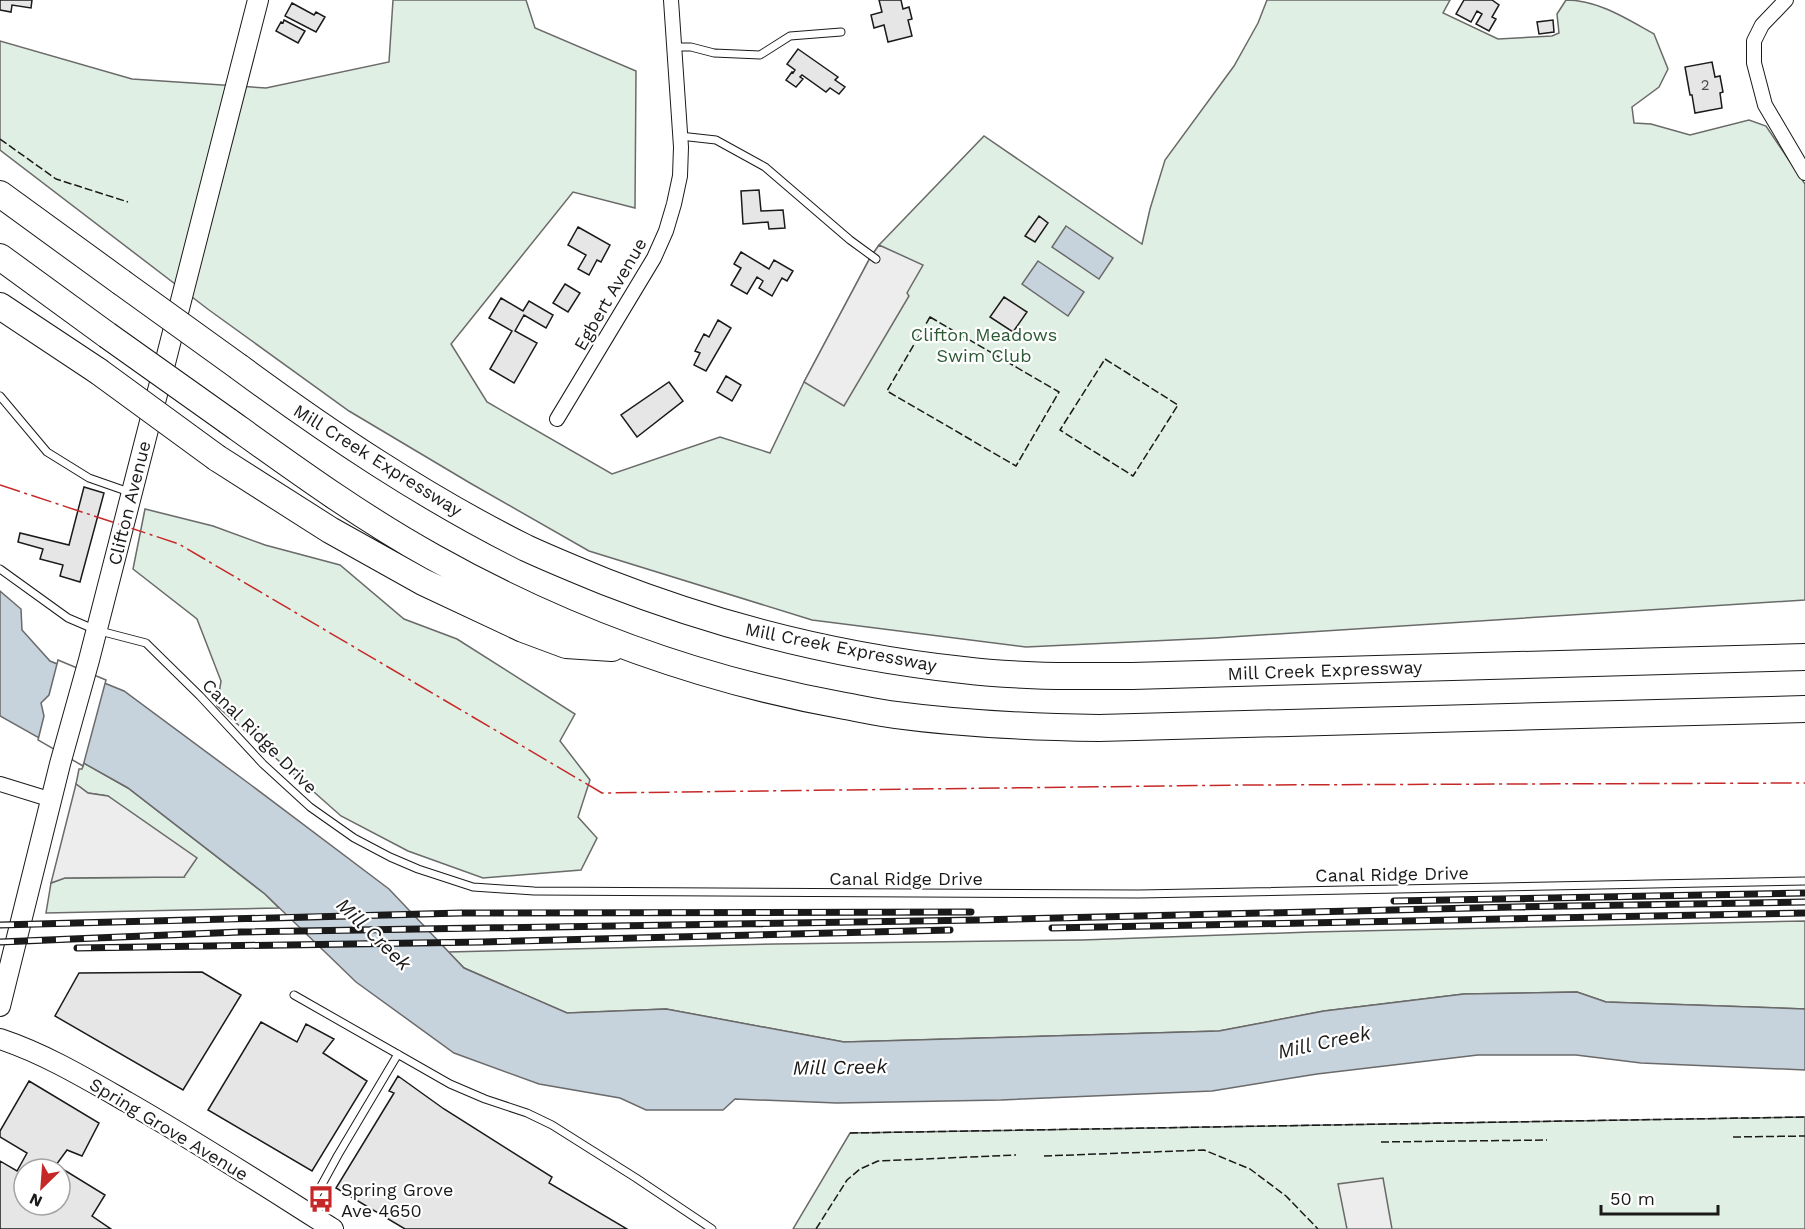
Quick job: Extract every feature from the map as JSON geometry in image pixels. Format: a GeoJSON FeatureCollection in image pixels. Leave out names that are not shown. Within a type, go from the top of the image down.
{"type":"FeatureCollection","features":[{"type":"Feature","properties":{"kind":"highway","name":"Mill Creek Expressway"},"geometry":{"type":"LineString","coordinates":[[0,194],[286,401],[415,488],[527,548],[642,596],[698,615],[787,640],[962,670],[1089,676],[1805,657]]}},
{"type":"Feature","properties":{"kind":"highway"},"geometry":{"type":"LineString","coordinates":[[0,257],[343,502],[433,557],[554,618],[636,650],[721,678],[809,700],[895,715],[1045,727],[1099,728],[1805,709]]}},
{"type":"Feature","properties":{"kind":"highway"},"geometry":{"type":"LineString","coordinates":[[0,306],[98,371],[217,458],[330,530],[414,578],[523,629],[566,645],[636,650]]}},
{"type":"Feature","properties":{"kind":"main road","name":"Clifton Avenue"},"geometry":{"type":"LineString","coordinates":[[0,1006],[60,764],[89,660],[258,0]]}},
{"type":"Feature","properties":{"kind":"main road","name":"Spring Grove Avenue"},"geometry":{"type":"LineString","coordinates":[[0,1039],[29,1049],[153,1117],[333,1229]]}},
{"type":"Feature","properties":{"kind":"street","name":"Egbert Avenue"},"geometry":{"type":"LineString","coordinates":[[557,419],[654,258],[666,231],[674,204],[680,176],[680,136],[671,0]]}},
{"type":"Feature","properties":{"kind":"street"},"geometry":{"type":"LineString","coordinates":[[1786,0],[1762,25],[1754,41],[1754,63],[1765,105],[1805,173]]}},
{"type":"Feature","properties":{"kind":"street"},"geometry":{"type":"LineString","coordinates":[[0,784],[52,800]]}},
{"type":"Feature","properties":{"kind":"lane"},"geometry":{"type":"LineString","coordinates":[[674,47],[691,47],[714,53],[760,55],[790,36],[841,32]]}},
{"type":"Feature","properties":{"kind":"lane"},"geometry":{"type":"LineString","coordinates":[[680,136],[716,140],[765,167],[850,240],[876,259]]}},
{"type":"Feature","properties":{"kind":"lane"},"geometry":{"type":"LineString","coordinates":[[0,396],[48,452],[89,478],[131,493]]}},
{"type":"Feature","properties":{"kind":"lane","name":"Canal Ridge Drive"},"geometry":{"type":"LineString","coordinates":[[0,569],[68,618],[96,630],[146,643],[200,696],[263,764],[310,807],[354,838],[418,869],[473,887],[534,891],[1139,894],[1805,881]]}},
{"type":"Feature","properties":{"kind":"lane"},"geometry":{"type":"LineString","coordinates":[[294,995],[450,1084],[527,1113],[552,1125],[711,1229]]}},
{"type":"Feature","properties":{"kind":"lane"},"geometry":{"type":"LineString","coordinates":[[306,1212],[398,1054]]}},
{"type":"Feature","properties":{"kind":"green space","name":"Clifton Meadows Swim Club"},"geometry":{"type":"Polygon","coordinates":[[[393,0],[526,0],[535,28],[636,71],[635,208],[573,192],[451,344],[487,402],[612,474],[720,437],[770,453],[804,382],[870,258],[879,245],[984,136],[1142,244],[1165,160],[1234,66],[1258,23],[1267,0],[1450,0],[1443,13],[1498,39],[1552,36],[1559,33],[1557,14],[1566,0],[1589,3],[1612,11],[1654,34],[1668,69],[1659,87],[1632,107],[1634,123],[1651,124],[1690,135],[1749,120],[1766,126],[1805,184],[1805,600],[1215,638],[1026,647],[812,620],[589,551],[349,411],[209,310],[0,150],[0,41],[132,79],[266,88],[389,62],[393,0]]]}},
{"type":"Feature","properties":{"kind":"green space"},"geometry":{"type":"Polygon","coordinates":[[[145,509],[213,526],[265,545],[340,565],[404,619],[457,639],[575,714],[560,741],[590,780],[578,817],[597,838],[581,870],[483,878],[408,851],[341,816],[217,706],[221,681],[197,619],[133,569],[145,509]]]}},
{"type":"Feature","properties":{"kind":"green space"},"geometry":{"type":"Polygon","coordinates":[[[84,763],[128,788],[265,894],[279,908],[46,913],[51,883],[64,878],[184,877],[108,796],[88,793],[76,784],[79,769],[82,769],[84,763]]]}},
{"type":"Feature","properties":{"kind":"green space"},"geometry":{"type":"Polygon","coordinates":[[[1805,921],[1805,1009],[1606,1002],[1577,992],[1464,994],[1324,1011],[1219,1031],[844,1042],[666,1009],[567,1013],[464,968],[448,952],[775,944],[1082,940],[1311,932],[1805,921]]]}},
{"type":"Feature","properties":{"kind":"green space"},"geometry":{"type":"Polygon","coordinates":[[[1805,1117],[1805,1229],[793,1229],[850,1133],[1805,1117]]]}},
{"type":"Feature","properties":{"kind":"shaded area"},"geometry":{"type":"Polygon","coordinates":[[[879,245],[923,265],[907,293],[909,296],[844,406],[804,382],[879,245]]]}},
{"type":"Feature","properties":{"kind":"shaded area"},"geometry":{"type":"Polygon","coordinates":[[[76,784],[88,793],[108,796],[197,858],[184,877],[65,878],[51,883],[76,784]]]}},
{"type":"Feature","properties":{"kind":"shaded area"},"geometry":{"type":"Polygon","coordinates":[[[1383,1178],[1392,1229],[1347,1229],[1338,1184],[1383,1178]]]}},
{"type":"Feature","properties":{"kind":"water"},"geometry":{"type":"Polygon","coordinates":[[[1066,226],[1113,258],[1099,279],[1052,247],[1066,226]]]}},
{"type":"Feature","properties":{"kind":"water"},"geometry":{"type":"Polygon","coordinates":[[[1038,261],[1084,292],[1068,316],[1022,284],[1038,261]]]}},
{"type":"Feature","properties":{"kind":"water","name":"Mill Creek"},"geometry":{"type":"Polygon","coordinates":[[[0,591],[21,609],[22,630],[50,661],[124,691],[251,785],[389,889],[464,968],[567,1013],[666,1009],[844,1042],[1219,1031],[1324,1011],[1464,994],[1577,992],[1606,1002],[1805,1009],[1805,1070],[1641,1063],[1576,1055],[1478,1055],[1317,1074],[1212,1091],[1001,1100],[837,1103],[735,1099],[723,1110],[646,1110],[620,1098],[539,1084],[454,1053],[356,982],[265,894],[128,788],[0,716],[0,591]]]}},
{"type":"Feature","properties":{"kind":"pier"},"geometry":{"type":"Polygon","coordinates":[[[58,660],[106,680],[83,766],[38,740],[44,716],[41,703],[49,695],[58,660]]]}},
{"type":"Feature","properties":{"kind":"building"},"geometry":{"type":"Polygon","coordinates":[[[0,0],[32,0],[31,8],[12,5],[11,12],[0,10],[0,0]]]}},
{"type":"Feature","properties":{"kind":"building"},"geometry":{"type":"Polygon","coordinates":[[[879,0],[901,0],[903,9],[909,7],[912,19],[908,20],[912,36],[888,42],[884,25],[874,28],[871,15],[882,12],[879,0]]]}},
{"type":"Feature","properties":{"kind":"building"},"geometry":{"type":"Polygon","coordinates":[[[1464,0],[1492,0],[1499,5],[1492,17],[1496,19],[1489,31],[1476,24],[1482,14],[1477,11],[1471,22],[1456,14],[1464,0]]]}},
{"type":"Feature","properties":{"kind":"building"},"geometry":{"type":"Polygon","coordinates":[[[292,3],[314,15],[316,12],[325,17],[316,32],[285,16],[292,3]]]}},
{"type":"Feature","properties":{"kind":"building"},"geometry":{"type":"Polygon","coordinates":[[[284,20],[305,31],[298,43],[276,31],[284,20]]]}},
{"type":"Feature","properties":{"kind":"building"},"geometry":{"type":"Polygon","coordinates":[[[1553,20],[1554,32],[1539,34],[1537,22],[1553,20]]]}},
{"type":"Feature","properties":{"kind":"building"},"geometry":{"type":"Polygon","coordinates":[[[798,49],[838,77],[835,80],[845,87],[839,94],[830,88],[826,92],[802,75],[800,77],[803,79],[796,87],[786,80],[795,70],[787,64],[798,49]]]}},
{"type":"Feature","properties":{"kind":"building"},"geometry":{"type":"Polygon","coordinates":[[[1712,62],[1715,77],[1720,76],[1723,92],[1720,93],[1722,108],[1695,113],[1685,67],[1712,62]]]}},
{"type":"Feature","properties":{"kind":"building"},"geometry":{"type":"Polygon","coordinates":[[[759,190],[761,211],[783,210],[785,228],[769,229],[768,222],[743,224],[741,191],[759,190]]]}},
{"type":"Feature","properties":{"kind":"building"},"geometry":{"type":"Polygon","coordinates":[[[1039,216],[1048,223],[1035,242],[1025,236],[1039,216]]]}},
{"type":"Feature","properties":{"kind":"building"},"geometry":{"type":"Polygon","coordinates":[[[578,227],[610,245],[601,262],[597,260],[589,275],[578,269],[586,255],[568,245],[578,227]]]}},
{"type":"Feature","properties":{"kind":"building"},"geometry":{"type":"Polygon","coordinates":[[[741,252],[769,269],[774,260],[793,271],[787,281],[782,278],[772,296],[759,288],[763,281],[757,277],[747,294],[731,285],[741,268],[734,264],[741,252]]]}},
{"type":"Feature","properties":{"kind":"building"},"geometry":{"type":"Polygon","coordinates":[[[565,284],[580,293],[568,312],[553,303],[565,284]]]}},
{"type":"Feature","properties":{"kind":"building"},"geometry":{"type":"Polygon","coordinates":[[[1004,297],[1027,312],[1013,332],[990,317],[1004,297]]]}},
{"type":"Feature","properties":{"kind":"building"},"geometry":{"type":"Polygon","coordinates":[[[501,298],[523,311],[529,301],[553,315],[546,328],[524,315],[515,331],[537,343],[514,383],[490,369],[512,331],[489,318],[501,298]]]}},
{"type":"Feature","properties":{"kind":"building"},"geometry":{"type":"Polygon","coordinates":[[[718,320],[731,328],[706,371],[694,365],[700,353],[695,351],[704,334],[709,337],[718,320]]]}},
{"type":"Feature","properties":{"kind":"building"},"geometry":{"type":"Polygon","coordinates":[[[726,376],[741,385],[732,401],[717,392],[726,376]]]}},
{"type":"Feature","properties":{"kind":"building"},"geometry":{"type":"Polygon","coordinates":[[[669,382],[683,401],[637,437],[621,415],[669,382]]]}},
{"type":"Feature","properties":{"kind":"building"},"geometry":{"type":"Polygon","coordinates":[[[84,487],[104,493],[80,582],[60,576],[63,565],[40,559],[43,549],[18,542],[20,533],[69,545],[84,487]]]}},
{"type":"Feature","properties":{"kind":"building"},"geometry":{"type":"Polygon","coordinates":[[[202,972],[241,995],[183,1090],[55,1016],[79,973],[202,972]]]}},
{"type":"Feature","properties":{"kind":"building"},"geometry":{"type":"Polygon","coordinates":[[[261,1022],[297,1042],[306,1024],[334,1039],[323,1053],[367,1081],[312,1171],[208,1110],[261,1022]]]}},
{"type":"Feature","properties":{"kind":"building"},"geometry":{"type":"Polygon","coordinates":[[[398,1076],[444,1109],[552,1177],[549,1183],[627,1229],[405,1229],[336,1188],[394,1093],[389,1091],[398,1076]]]}},
{"type":"Feature","properties":{"kind":"building"},"geometry":{"type":"Polygon","coordinates":[[[29,1081],[99,1123],[82,1156],[67,1150],[62,1157],[25,1157],[27,1153],[0,1137],[0,1131],[29,1081]]]}},
{"type":"Feature","properties":{"kind":"building"},"geometry":{"type":"Polygon","coordinates":[[[0,1161],[12,1168],[12,1217],[72,1217],[72,1175],[105,1195],[92,1216],[111,1229],[0,1229],[0,1161]]]}},
{"type":"Feature","properties":{"kind":"railway"},"geometry":{"type":"LineString","coordinates":[[1394,901],[1805,893]]}},
{"type":"Feature","properties":{"kind":"railway"},"geometry":{"type":"LineString","coordinates":[[0,942],[240,932],[978,920],[1805,902]]}},
{"type":"Feature","properties":{"kind":"railway"},"geometry":{"type":"LineString","coordinates":[[0,925],[461,913],[971,912]]}},
{"type":"Feature","properties":{"kind":"railway"},"geometry":{"type":"LineString","coordinates":[[1052,928],[1805,913]]}},
{"type":"Feature","properties":{"kind":"railway"},"geometry":{"type":"LineString","coordinates":[[77,948],[482,942],[950,930]]}},
{"type":"Feature","properties":{"kind":"fence"},"geometry":{"type":"LineString","coordinates":[[0,139],[56,179],[128,202]]}},
{"type":"Feature","properties":{"kind":"fence"},"geometry":{"type":"LineString","coordinates":[[930,317],[1059,392],[1016,466],[887,391],[930,317]]}},
{"type":"Feature","properties":{"kind":"fence"},"geometry":{"type":"LineString","coordinates":[[1105,359],[1178,405],[1133,476],[1060,430],[1105,359]]}},
{"type":"Feature","properties":{"kind":"fence"},"geometry":{"type":"LineString","coordinates":[[850,1133],[1805,1117]]}},
{"type":"Feature","properties":{"kind":"fence"},"geometry":{"type":"LineString","coordinates":[[1733,1137],[1805,1136]]}},
{"type":"Feature","properties":{"kind":"fence"},"geometry":{"type":"LineString","coordinates":[[1381,1142],[1547,1140]]}},
{"type":"Feature","properties":{"kind":"fence"},"geometry":{"type":"LineString","coordinates":[[1044,1156],[1204,1150],[1250,1169],[1286,1196],[1318,1229]]}},
{"type":"Feature","properties":{"kind":"fence"},"geometry":{"type":"LineString","coordinates":[[816,1229],[847,1180],[860,1169],[878,1161],[1016,1155]]}},
{"type":"Feature","properties":{"kind":"power"},"geometry":{"type":"LineString","coordinates":[[0,485],[179,544],[602,793],[1243,785],[1805,783]]}},
{"type":"Feature","properties":{"kind":"place","name":"Spring Grove Ave 4650"},"geometry":{"type":"Point","coordinates":[321,1199]}}]}
